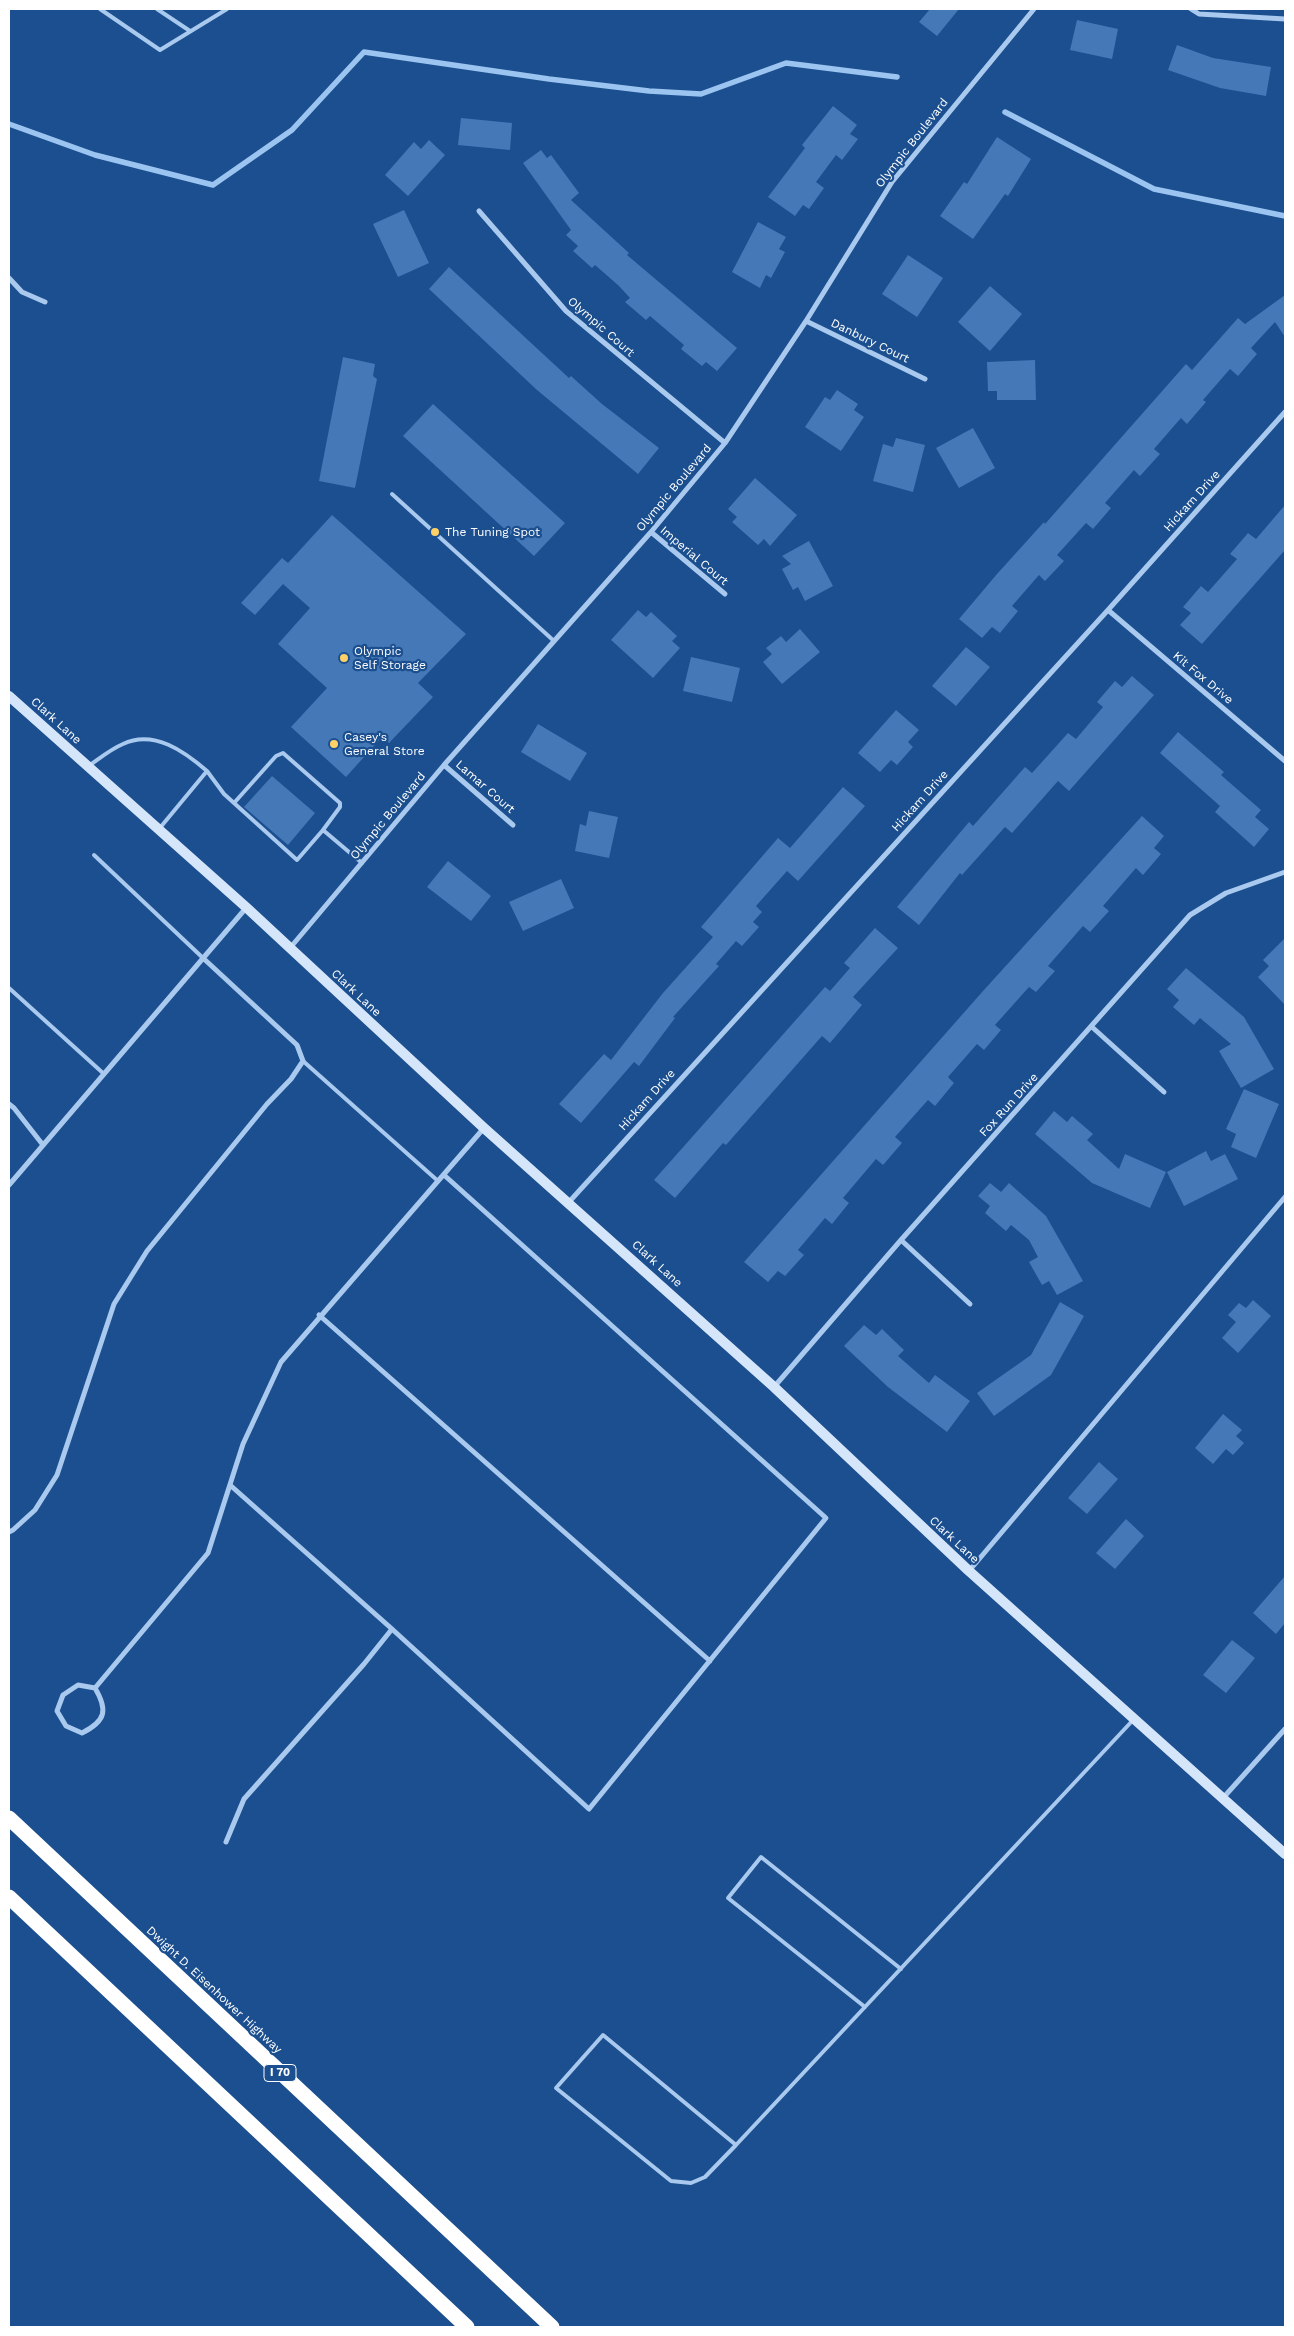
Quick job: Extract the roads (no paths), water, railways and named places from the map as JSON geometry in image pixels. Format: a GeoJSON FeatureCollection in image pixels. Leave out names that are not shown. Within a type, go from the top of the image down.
{"type":"FeatureCollection","features":[{"type":"Feature","properties":{"kind":"highway","name":"Dwight D. Eisenhower Highway"},"geometry":{"type":"LineString","coordinates":[[9,1818],[552,2327]]}},
{"type":"Feature","properties":{"kind":"highway"},"geometry":{"type":"LineString","coordinates":[[9,1897],[467,2327]]}},
{"type":"Feature","properties":{"kind":"main road","name":"Clark Lane"},"geometry":{"type":"LineString","coordinates":[[9,696],[247,908],[484,1128],[774,1387],[969,1571],[1285,1854]]}},
{"type":"Feature","properties":{"kind":"street","name":"Olympic Boulevard"},"geometry":{"type":"LineString","coordinates":[[289,948],[444,765],[651,532],[725,443],[806,321],[892,182],[1034,9]]}},
{"type":"Feature","properties":{"kind":"street"},"geometry":{"type":"LineString","coordinates":[[1191,9],[1199,14],[1285,19]]}},
{"type":"Feature","properties":{"kind":"street","name":"Olympic Court"},"geometry":{"type":"LineString","coordinates":[[479,211],[566,311],[725,443]]}},
{"type":"Feature","properties":{"kind":"street"},"geometry":{"type":"LineString","coordinates":[[9,278],[22,292],[45,302]]}},
{"type":"Feature","properties":{"kind":"street","name":"Danbury Court"},"geometry":{"type":"LineString","coordinates":[[806,321],[925,379]]}},
{"type":"Feature","properties":{"kind":"street","name":"Hickam Drive"},"geometry":{"type":"LineString","coordinates":[[568,1202],[1108,610],[1285,412]]}},
{"type":"Feature","properties":{"kind":"street","name":"Imperial Court"},"geometry":{"type":"LineString","coordinates":[[651,532],[725,594]]}},
{"type":"Feature","properties":{"kind":"street","name":"Kit Fox Drive"},"geometry":{"type":"LineString","coordinates":[[1108,610],[1285,761]]}},
{"type":"Feature","properties":{"kind":"street","name":"Lamar Court"},"geometry":{"type":"LineString","coordinates":[[444,765],[513,825]]}},
{"type":"Feature","properties":{"kind":"street","name":"Fox Run Drive"},"geometry":{"type":"LineString","coordinates":[[774,1387],[900,1240],[1190,916],[1226,893],[1285,872]]}},
{"type":"Feature","properties":{"kind":"street"},"geometry":{"type":"LineString","coordinates":[[9,1185],[247,908]]}},
{"type":"Feature","properties":{"kind":"street"},"geometry":{"type":"LineString","coordinates":[[9,1532],[34,1510],[57,1475],[114,1304],[147,1251],[267,1104],[291,1079],[303,1061],[297,1045],[203,958]]}},
{"type":"Feature","properties":{"kind":"street"},"geometry":{"type":"LineString","coordinates":[[1092,1027],[1164,1092]]}},
{"type":"Feature","properties":{"kind":"street"},"geometry":{"type":"LineString","coordinates":[[9,1104],[43,1145]]}},
{"type":"Feature","properties":{"kind":"street"},"geometry":{"type":"LineString","coordinates":[[95,1688],[208,1553],[243,1444],[281,1362],[484,1128]]}},
{"type":"Feature","properties":{"kind":"street"},"geometry":{"type":"LineString","coordinates":[[230,1485],[392,1629],[589,1809],[826,1518],[444,1175]]}},
{"type":"Feature","properties":{"kind":"street"},"geometry":{"type":"LineString","coordinates":[[969,1571],[1285,1196]]}},
{"type":"Feature","properties":{"kind":"street"},"geometry":{"type":"LineString","coordinates":[[900,1240],[970,1304]]}},
{"type":"Feature","properties":{"kind":"street"},"geometry":{"type":"LineString","coordinates":[[320,1316],[710,1661]]}},
{"type":"Feature","properties":{"kind":"street"},"geometry":{"type":"LineString","coordinates":[[226,1842],[244,1799],[364,1664],[392,1629]]}},
{"type":"Feature","properties":{"kind":"street"},"geometry":{"type":"LineString","coordinates":[[78,1685],[95,1688],[103,1701],[103,1714],[95,1726],[82,1733],[66,1726],[57,1711],[63,1694],[78,1685]]}},
{"type":"Feature","properties":{"kind":"street"},"geometry":{"type":"LineString","coordinates":[[1223,1798],[1285,1729]]}},
{"type":"Feature","properties":{"kind":"lane"},"geometry":{"type":"LineString","coordinates":[[100,9],[160,50],[224,9]]}},
{"type":"Feature","properties":{"kind":"lane"},"geometry":{"type":"LineString","coordinates":[[156,9],[190,31]]}},
{"type":"Feature","properties":{"kind":"lane"},"geometry":{"type":"LineString","coordinates":[[392,494],[554,641]]}},
{"type":"Feature","properties":{"kind":"lane"},"geometry":{"type":"LineString","coordinates":[[88,766],[124,743],[152,739],[185,752],[207,771],[224,794],[297,860],[340,807],[340,803],[283,753],[276,756],[234,803]]}},
{"type":"Feature","properties":{"kind":"lane"},"geometry":{"type":"LineString","coordinates":[[159,829],[207,771]]}},
{"type":"Feature","properties":{"kind":"lane"},"geometry":{"type":"LineString","coordinates":[[323,830],[362,863]]}},
{"type":"Feature","properties":{"kind":"lane"},"geometry":{"type":"LineString","coordinates":[[94,855],[203,958]]}},
{"type":"Feature","properties":{"kind":"lane"},"geometry":{"type":"LineString","coordinates":[[9,988],[104,1074]]}},
{"type":"Feature","properties":{"kind":"lane"},"geometry":{"type":"LineString","coordinates":[[303,1061],[438,1182]]}},
{"type":"Feature","properties":{"kind":"lane"},"geometry":{"type":"LineString","coordinates":[[736,2146],[603,2035],[556,2088],[671,2181],[692,2184],[705,2177],[736,2146],[1134,1719]]}},
{"type":"Feature","properties":{"kind":"lane"},"geometry":{"type":"LineString","coordinates":[[865,2007],[728,1898],[760,1857],[900,1969]]}},
{"type":"Feature","properties":{"kind":"waterway"},"geometry":{"type":"LineString","coordinates":[[9,124],[95,155],[213,185],[292,130],[364,52],[549,79],[649,91],[701,94],[786,63],[897,77]]}},
{"type":"Feature","properties":{"kind":"waterway"},"geometry":{"type":"LineString","coordinates":[[1005,112],[1154,189],[1285,216]]}},
{"type":"Feature","properties":{"kind":"place","name":"The Tuning Spot"},"geometry":{"type":"Point","coordinates":[435,532]}},
{"type":"Feature","properties":{"kind":"place","name":"Olympic Self Storage"},"geometry":{"type":"Point","coordinates":[344,658]}},
{"type":"Feature","properties":{"kind":"place","name":"Casey's General Store"},"geometry":{"type":"Point","coordinates":[334,744]}}]}
